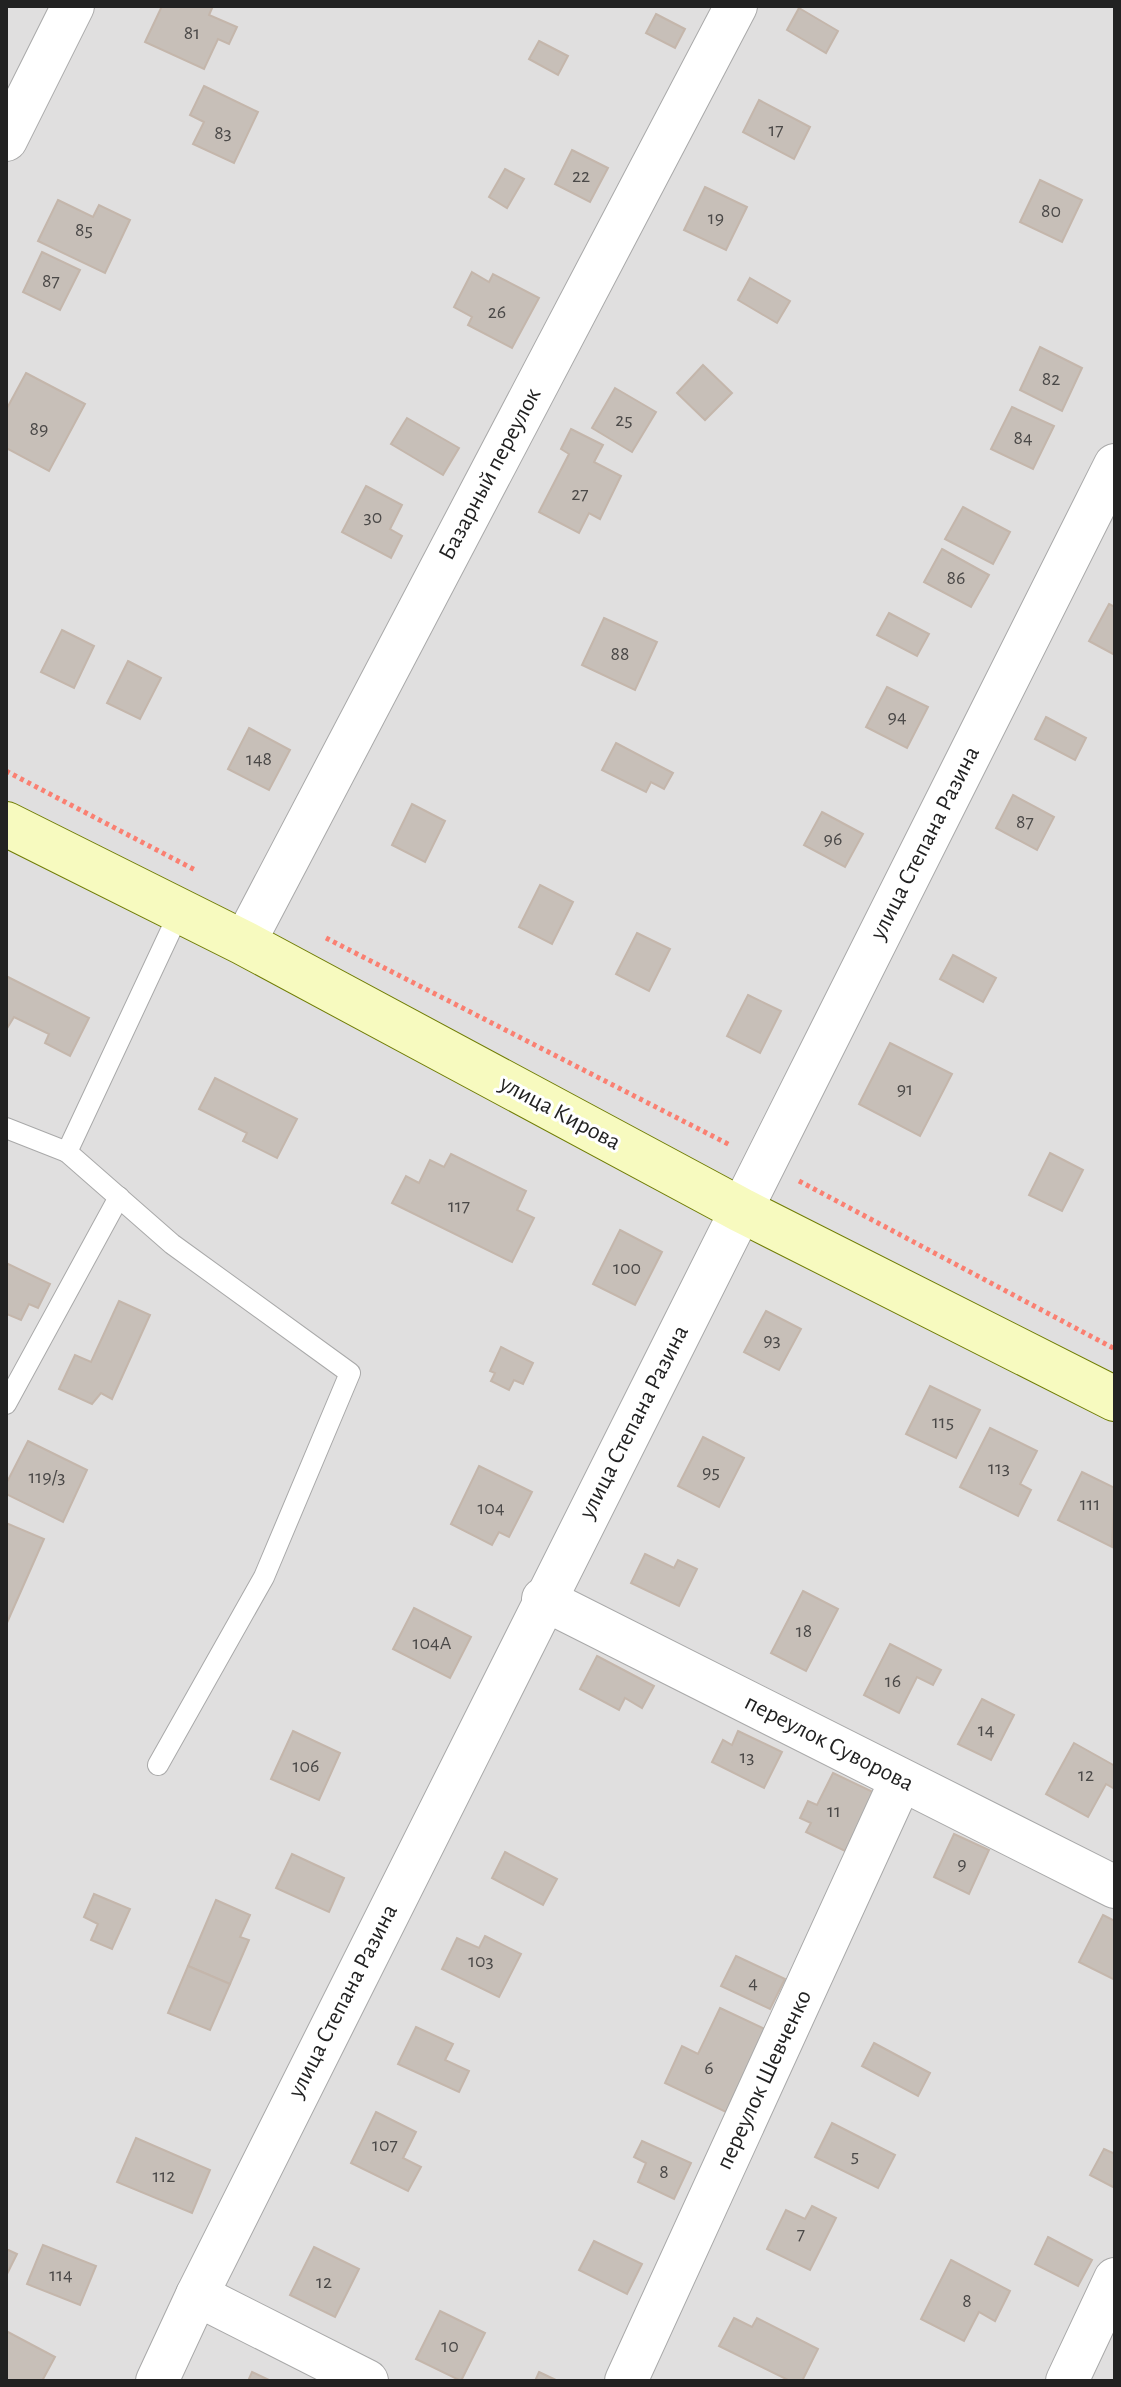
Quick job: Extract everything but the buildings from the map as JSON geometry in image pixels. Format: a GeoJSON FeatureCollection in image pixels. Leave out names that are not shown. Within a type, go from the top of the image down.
{"type":"FeatureCollection","features":[{"type":"Feature","properties":{"kind":"street"},"geometry":{"type":"LineString","coordinates":[[6,140],[73,6]]}},
{"type":"Feature","properties":{"kind":"street","name":"Базарный переулок"},"geometry":{"type":"LineString","coordinates":[[244,943],[736,6]]}},
{"type":"Feature","properties":{"kind":"street","name":"улица Степана Разина"},"geometry":{"type":"LineString","coordinates":[[157,2381],[543,1599],[1115,465]]}},
{"type":"Feature","properties":{"kind":"street","name":"улица Кирова"},"geometry":{"type":"LineString","coordinates":[[6,824],[244,943],[741,1210],[1115,1399]]}},
{"type":"Feature","properties":{"kind":"street","name":"переулок Суворова"},"geometry":{"type":"LineString","coordinates":[[543,1599],[1115,1887]]}},
{"type":"Feature","properties":{"kind":"street","name":"переулок Шевченко"},"geometry":{"type":"LineString","coordinates":[[626,2381],[901,1780]]}},
{"type":"Feature","properties":{"kind":"street"},"geometry":{"type":"LineString","coordinates":[[1067,2381],[1115,2279]]}},
{"type":"Feature","properties":{"kind":"street"},"geometry":{"type":"LineString","coordinates":[[197,2295],[367,2381]]}},
{"type":"Feature","properties":{"kind":"lane"},"geometry":{"type":"LineString","coordinates":[[67,1152],[180,911]]}},
{"type":"Feature","properties":{"kind":"lane"},"geometry":{"type":"LineString","coordinates":[[6,1128],[67,1152],[172,1244],[350,1373],[264,1577],[158,1765]]}},
{"type":"Feature","properties":{"kind":"lane"},"geometry":{"type":"LineString","coordinates":[[6,1404],[119,1197]]}},
{"type":"Feature","properties":{"kind":"path"},"geometry":{"type":"LineString","coordinates":[[6,771],[209,877]]}},
{"type":"Feature","properties":{"kind":"path"},"geometry":{"type":"LineString","coordinates":[[319,934],[765,1163],[1115,1349]]}},
{"type":"Feature","properties":{"kind":"shaded area"},"geometry":{"type":"Polygon","coordinates":[[[6,6],[1115,6],[1115,2381],[6,2381],[6,6]]]}}]}
